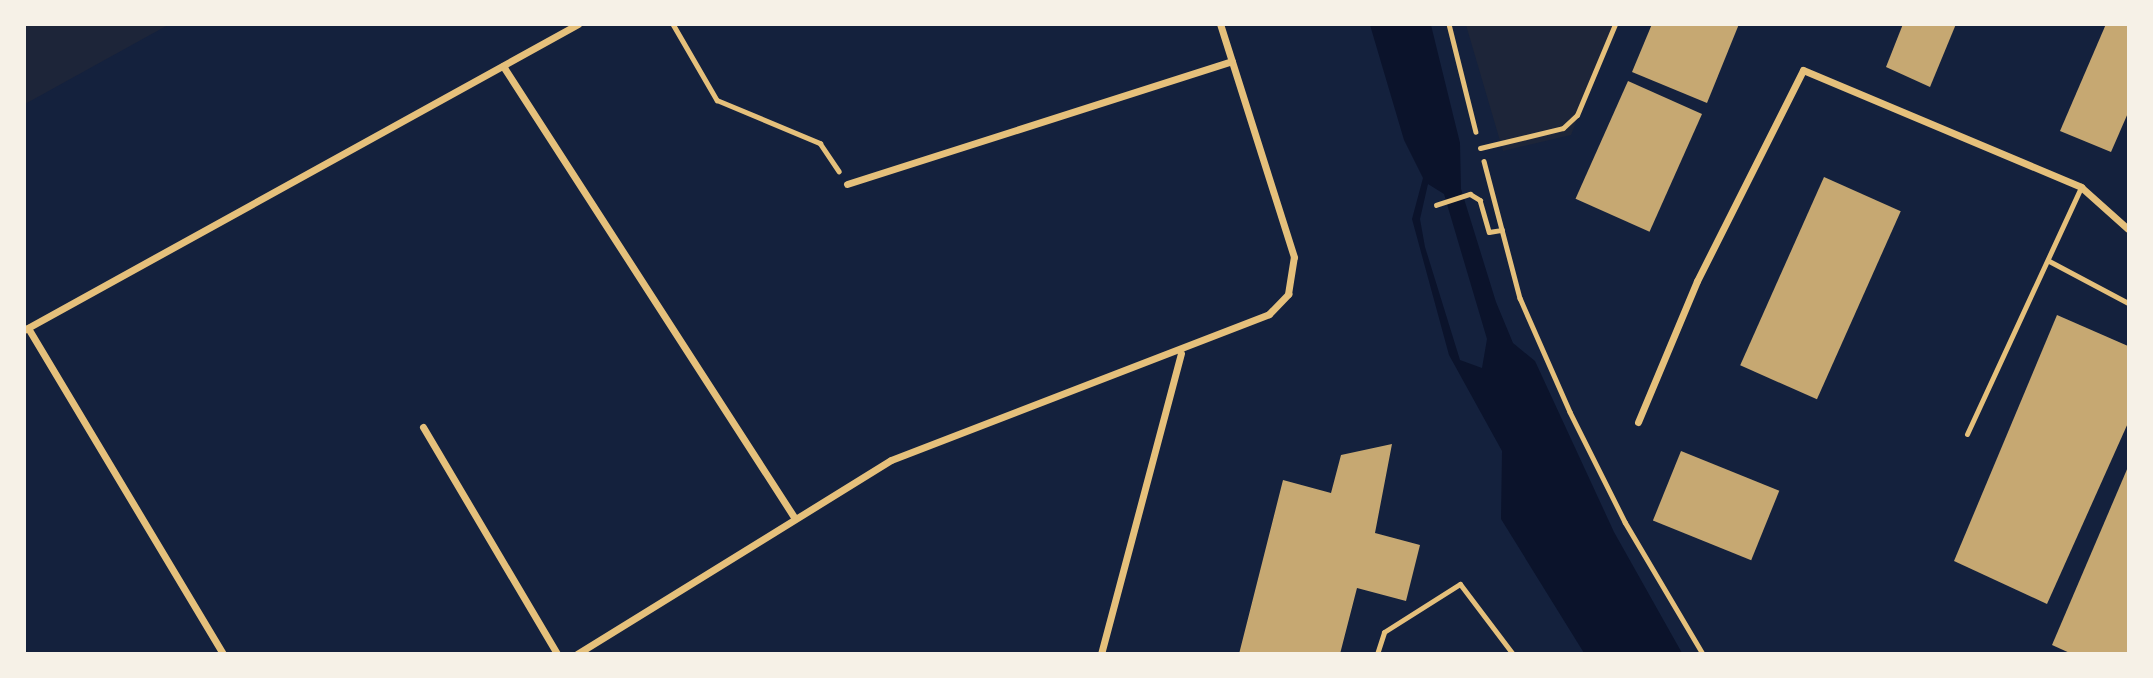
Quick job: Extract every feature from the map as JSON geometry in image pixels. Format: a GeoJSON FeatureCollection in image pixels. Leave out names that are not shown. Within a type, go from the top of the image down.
{"type":"FeatureCollection","features":[{"type":"Feature","properties":{"kind":"street"},"geometry":{"type":"LineString","coordinates":[[223,653],[26,329],[578,24]]}},
{"type":"Feature","properties":{"kind":"street"},"geometry":{"type":"LineString","coordinates":[[577,653],[794,516],[891,460],[1181,353],[1269,314],[1292,279],[1294,257],[1220,24]]}},
{"type":"Feature","properties":{"kind":"street"},"geometry":{"type":"LineString","coordinates":[[847,184],[1232,61]]}},
{"type":"Feature","properties":{"kind":"street"},"geometry":{"type":"LineString","coordinates":[[503,66],[794,516]]}},
{"type":"Feature","properties":{"kind":"street"},"geometry":{"type":"LineString","coordinates":[[1638,422],[1697,281],[1803,70],[2081,187],[2129,229]]}},
{"type":"Feature","properties":{"kind":"street"},"geometry":{"type":"LineString","coordinates":[[1101,653],[1181,353]]}},
{"type":"Feature","properties":{"kind":"street"},"geometry":{"type":"LineString","coordinates":[[423,428],[557,653]]}},
{"type":"Feature","properties":{"kind":"lane"},"geometry":{"type":"LineString","coordinates":[[1480,148],[1563,128],[1577,115],[1615,24]]}},
{"type":"Feature","properties":{"kind":"lane"},"geometry":{"type":"LineString","coordinates":[[1967,434],[2081,187]]}},
{"type":"Feature","properties":{"kind":"lane"},"geometry":{"type":"LineString","coordinates":[[2049,261],[2129,303]]}},
{"type":"Feature","properties":{"kind":"lane"},"geometry":{"type":"LineString","coordinates":[[1377,653],[1384,632],[1460,583],[1513,653]]}},
{"type":"Feature","properties":{"kind":"path"},"geometry":{"type":"LineString","coordinates":[[673,24],[717,100],[820,143],[847,184]]}},
{"type":"Feature","properties":{"kind":"path"},"geometry":{"type":"LineString","coordinates":[[1449,24],[1520,298],[1570,412],[1625,522],[1703,653]]}},
{"type":"Feature","properties":{"kind":"path"},"geometry":{"type":"LineString","coordinates":[[1436,205],[1470,194],[1480,200],[1489,232],[1502,230]]}},
{"type":"Feature","properties":{"kind":"shaded area"},"geometry":{"type":"Polygon","coordinates":[[[25,24],[168,24],[168,25],[25,104],[25,24]]]}},
{"type":"Feature","properties":{"kind":"shaded area"},"geometry":{"type":"Polygon","coordinates":[[[1370,25],[1431,25],[1460,143],[1461,189],[1496,302],[1513,343],[1535,361],[1614,532],[1682,653],[1584,653],[1501,519],[1502,451],[1449,355],[1412,219],[1423,178],[1404,140],[1370,25]],[[1428,184],[1420,219],[1425,247],[1460,360],[1482,368],[1487,339],[1444,194],[1428,184]]]}},
{"type":"Feature","properties":{"kind":"shaded area"},"geometry":{"type":"Polygon","coordinates":[[[1466,25],[1614,25],[1571,135],[1503,151],[1466,25]]]}},
{"type":"Feature","properties":{"kind":"building"},"geometry":{"type":"Polygon","coordinates":[[[1652,24],[1739,24],[1707,103],[1632,72],[1652,24]]]}},
{"type":"Feature","properties":{"kind":"building"},"geometry":{"type":"Polygon","coordinates":[[[1903,24],[1956,24],[1930,87],[1886,67],[1903,24]]]}},
{"type":"Feature","properties":{"kind":"building"},"geometry":{"type":"Polygon","coordinates":[[[2106,24],[2128,24],[2128,113],[2111,152],[2060,131],[2106,24]]]}},
{"type":"Feature","properties":{"kind":"building"},"geometry":{"type":"Polygon","coordinates":[[[1628,81],[1702,114],[1650,232],[1576,199],[1628,81]]]}},
{"type":"Feature","properties":{"kind":"building"},"geometry":{"type":"Polygon","coordinates":[[[1824,177],[1901,211],[1817,399],[1740,365],[1824,177]]]}},
{"type":"Feature","properties":{"kind":"building"},"geometry":{"type":"Polygon","coordinates":[[[2057,315],[2128,346],[2128,423],[2047,604],[1954,561],[2057,315]]]}},
{"type":"Feature","properties":{"kind":"building"},"geometry":{"type":"Polygon","coordinates":[[[1392,444],[1375,533],[1420,545],[1406,601],[1357,588],[1340,654],[1239,654],[1283,480],[1331,493],[1341,455],[1392,444]]]}},
{"type":"Feature","properties":{"kind":"building"},"geometry":{"type":"Polygon","coordinates":[[[1681,451],[1779,491],[1751,560],[1653,521],[1681,451]]]}},
{"type":"Feature","properties":{"kind":"building"},"geometry":{"type":"Polygon","coordinates":[[[2128,467],[2128,654],[2072,654],[2052,645],[2128,467]]]}}]}
